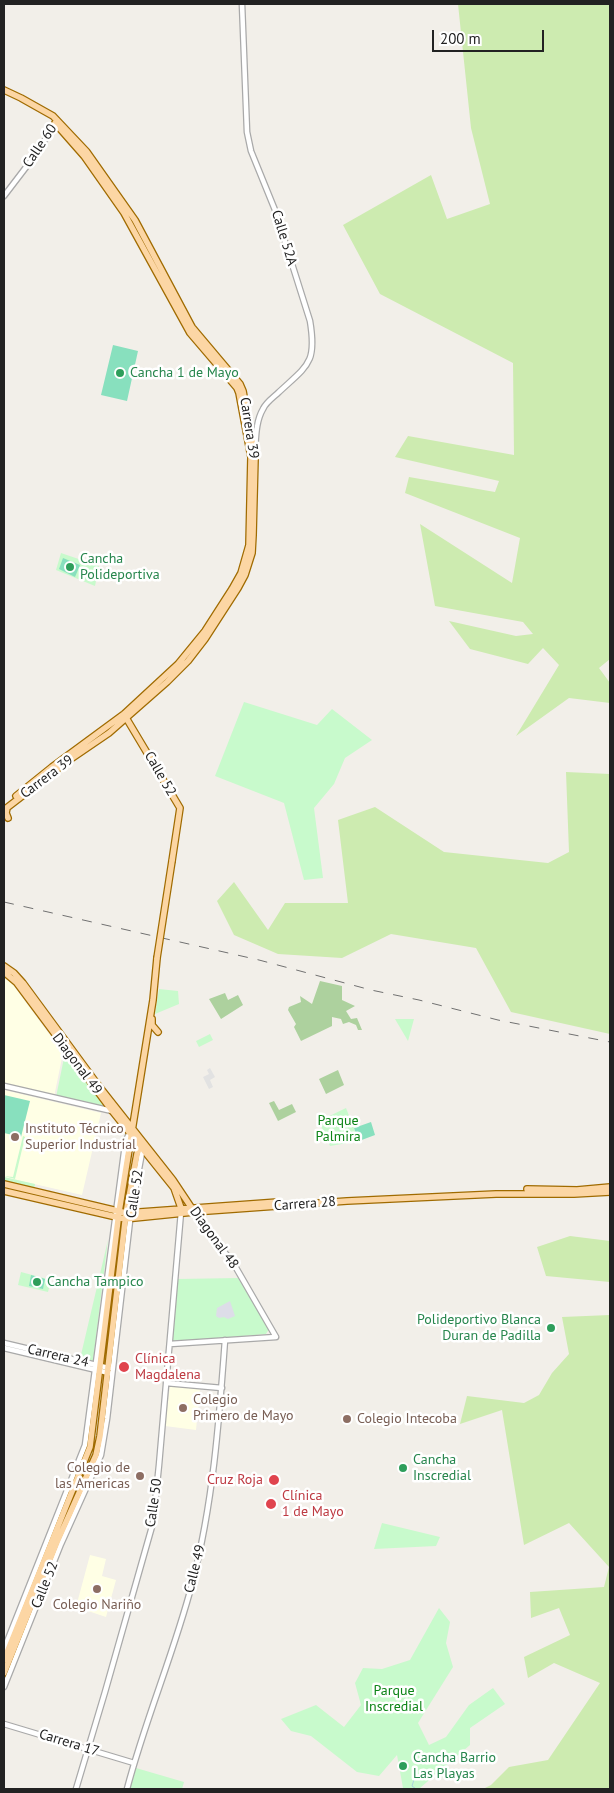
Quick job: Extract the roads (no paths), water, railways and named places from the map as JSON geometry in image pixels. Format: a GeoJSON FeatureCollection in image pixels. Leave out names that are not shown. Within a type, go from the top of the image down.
{"type":"FeatureCollection","features":[{"type":"Feature","properties":{"kind":"main road","name":"Carrera 39"},"geometry":{"type":"LineString","coordinates":[[4,92],[57,122],[82,146],[117,193],[135,220],[192,328],[240,384],[243,390],[255,454],[252,547],[245,575],[223,613],[196,650],[167,682],[5,808]]}},
{"type":"Feature","properties":{"kind":"main road","name":"Carrera 39"},"geometry":{"type":"LineString","coordinates":[[57,122],[120,206],[190,333],[240,393],[251,457],[249,545],[241,572],[218,612],[193,647],[125,716]]}},
{"type":"Feature","properties":{"kind":"main road","name":"Calle 52"},"geometry":{"type":"LineString","coordinates":[[4,1673],[57,1542],[96,1455],[110,1371],[125,1174],[153,1000],[157,958],[180,808],[125,716]]}},
{"type":"Feature","properties":{"kind":"main road"},"geometry":{"type":"LineString","coordinates":[[5,808],[8,818]]}},
{"type":"Feature","properties":{"kind":"main road","name":"Diagonal 49"},"geometry":{"type":"LineString","coordinates":[[4,966],[20,979],[142,1146]]}},
{"type":"Feature","properties":{"kind":"main road","name":"Diagonal 49"},"geometry":{"type":"LineString","coordinates":[[4,972],[13,979],[113,1112],[131,1132]]}},
{"type":"Feature","properties":{"kind":"main road","name":"Calle 52"},"geometry":{"type":"LineString","coordinates":[[141,1073],[141,1055],[154,984]]}},
{"type":"Feature","properties":{"kind":"main road"},"geometry":{"type":"LineString","coordinates":[[153,1000],[152,1023],[158,1032]]}},
{"type":"Feature","properties":{"kind":"main road","name":"Calle 52"},"geometry":{"type":"LineString","coordinates":[[4,1660],[88,1454],[94,1428],[97,1368],[123,1215],[137,1154],[142,1146]]}},
{"type":"Feature","properties":{"kind":"main road","name":"Diagonal 48"},"geometry":{"type":"LineString","coordinates":[[142,1146],[173,1180],[193,1209]]}},
{"type":"Feature","properties":{"kind":"main road","name":"Diagonal 48"},"geometry":{"type":"LineString","coordinates":[[142,1146],[174,1188],[181,1210]]}},
{"type":"Feature","properties":{"kind":"main road"},"geometry":{"type":"LineString","coordinates":[[120,1180],[125,1174]]}},
{"type":"Feature","properties":{"kind":"main road","name":"Carrera 28"},"geometry":{"type":"LineString","coordinates":[[4,1184],[123,1215]]}},
{"type":"Feature","properties":{"kind":"main road","name":"Carrera 28"},"geometry":{"type":"LineString","coordinates":[[4,1191],[123,1215],[491,1190],[609,1190]]}},
{"type":"Feature","properties":{"kind":"street","name":"Calle 52A"},"geometry":{"type":"LineString","coordinates":[[242,4],[247,132],[251,152],[278,218],[310,321],[312,337],[310,360],[305,369],[263,407],[257,425],[255,454]]}},
{"type":"Feature","properties":{"kind":"street","name":"Calle 60"},"geometry":{"type":"LineString","coordinates":[[4,196],[57,122]]}},
{"type":"Feature","properties":{"kind":"street"},"geometry":{"type":"LineString","coordinates":[[4,1086],[113,1112]]}},
{"type":"Feature","properties":{"kind":"street","name":"Calle 52"},"geometry":{"type":"LineString","coordinates":[[123,1215],[120,1180],[125,1145],[131,1132]]}},
{"type":"Feature","properties":{"kind":"street","name":"Diagonal 48"},"geometry":{"type":"LineString","coordinates":[[193,1209],[235,1266],[276,1337],[225,1340]]}},
{"type":"Feature","properties":{"kind":"street","name":"Calle 50"},"geometry":{"type":"LineString","coordinates":[[76,1789],[153,1522],[160,1465],[181,1210]]}},
{"type":"Feature","properties":{"kind":"street"},"geometry":{"type":"LineString","coordinates":[[170,1344],[225,1340]]}},
{"type":"Feature","properties":{"kind":"street","name":"Calle 49"},"geometry":{"type":"LineString","coordinates":[[127,1789],[192,1584],[205,1531],[213,1474],[225,1340]]}},
{"type":"Feature","properties":{"kind":"street","name":"Carrera 24"},"geometry":{"type":"LineString","coordinates":[[4,1343],[97,1368]]}},
{"type":"Feature","properties":{"kind":"street","name":"Carrera 24"},"geometry":{"type":"LineString","coordinates":[[4,1348],[110,1371]]}},
{"type":"Feature","properties":{"kind":"street","name":"Calle 52"},"geometry":{"type":"LineString","coordinates":[[4,1649],[82,1453],[97,1368]]}},
{"type":"Feature","properties":{"kind":"street","name":"Calle 52"},"geometry":{"type":"LineString","coordinates":[[4,1687],[61,1544],[101,1455],[105,1432],[110,1371]]}},
{"type":"Feature","properties":{"kind":"street"},"geometry":{"type":"LineString","coordinates":[[166,1383],[222,1388]]}},
{"type":"Feature","properties":{"kind":"street","name":"Carrera 17"},"geometry":{"type":"LineString","coordinates":[[4,1724],[134,1763]]}},
{"type":"Feature","properties":{"kind":"waterway"},"geometry":{"type":"LineString","coordinates":[[416,1789],[412,1786],[417,1770]]}},
{"type":"Feature","properties":{"kind":"railway"},"geometry":{"type":"LineString","coordinates":[[4,902],[259,960],[371,990],[498,1020],[610,1042]]}},
{"type":"Feature","properties":{"kind":"place","name":"Cancha 1 de Mayo"},"geometry":{"type":"Point","coordinates":[120,373]}},
{"type":"Feature","properties":{"kind":"place","name":"Cancha Polideportiva"},"geometry":{"type":"Point","coordinates":[70,567]}},
{"type":"Feature","properties":{"kind":"place","name":"Instituto Técnico Superior Industrial"},"geometry":{"type":"Point","coordinates":[15,1137]}},
{"type":"Feature","properties":{"kind":"place","name":"Cancha Tampico"},"geometry":{"type":"Point","coordinates":[37,1282]}},
{"type":"Feature","properties":{"kind":"place","name":"Polideportivo Blanca Duran de Padilla"},"geometry":{"type":"Point","coordinates":[551,1328]}},
{"type":"Feature","properties":{"kind":"place","name":"Clínica Magdalena"},"geometry":{"type":"Point","coordinates":[124,1367]}},
{"type":"Feature","properties":{"kind":"place","name":"Colegio Primero de Mayo"},"geometry":{"type":"Point","coordinates":[183,1408]}},
{"type":"Feature","properties":{"kind":"place","name":"Colegio Intecoba"},"geometry":{"type":"Point","coordinates":[347,1419]}},
{"type":"Feature","properties":{"kind":"place","name":"Cancha Inscredial"},"geometry":{"type":"Point","coordinates":[403,1468]}},
{"type":"Feature","properties":{"kind":"place","name":"Colegio de las Americas"},"geometry":{"type":"Point","coordinates":[140,1476]}},
{"type":"Feature","properties":{"kind":"place","name":"Cruz Roja"},"geometry":{"type":"Point","coordinates":[274,1480]}},
{"type":"Feature","properties":{"kind":"place","name":"Clínica 1 de Mayo"},"geometry":{"type":"Point","coordinates":[271,1504]}},
{"type":"Feature","properties":{"kind":"place","name":"Colegio Nariño"},"geometry":{"type":"Point","coordinates":[97,1589]}},
{"type":"Feature","properties":{"kind":"place","name":"Cancha Barrio Las Playas"},"geometry":{"type":"Point","coordinates":[403,1766]}},
{"type":"Feature","properties":{"kind":"park label","name":"Parque Palmira"},"geometry":{"type":"Point","coordinates":[338,1130]}},
{"type":"Feature","properties":{"kind":"park label","name":"Parque Inscredial"},"geometry":{"type":"Point","coordinates":[394,1699]}}]}
